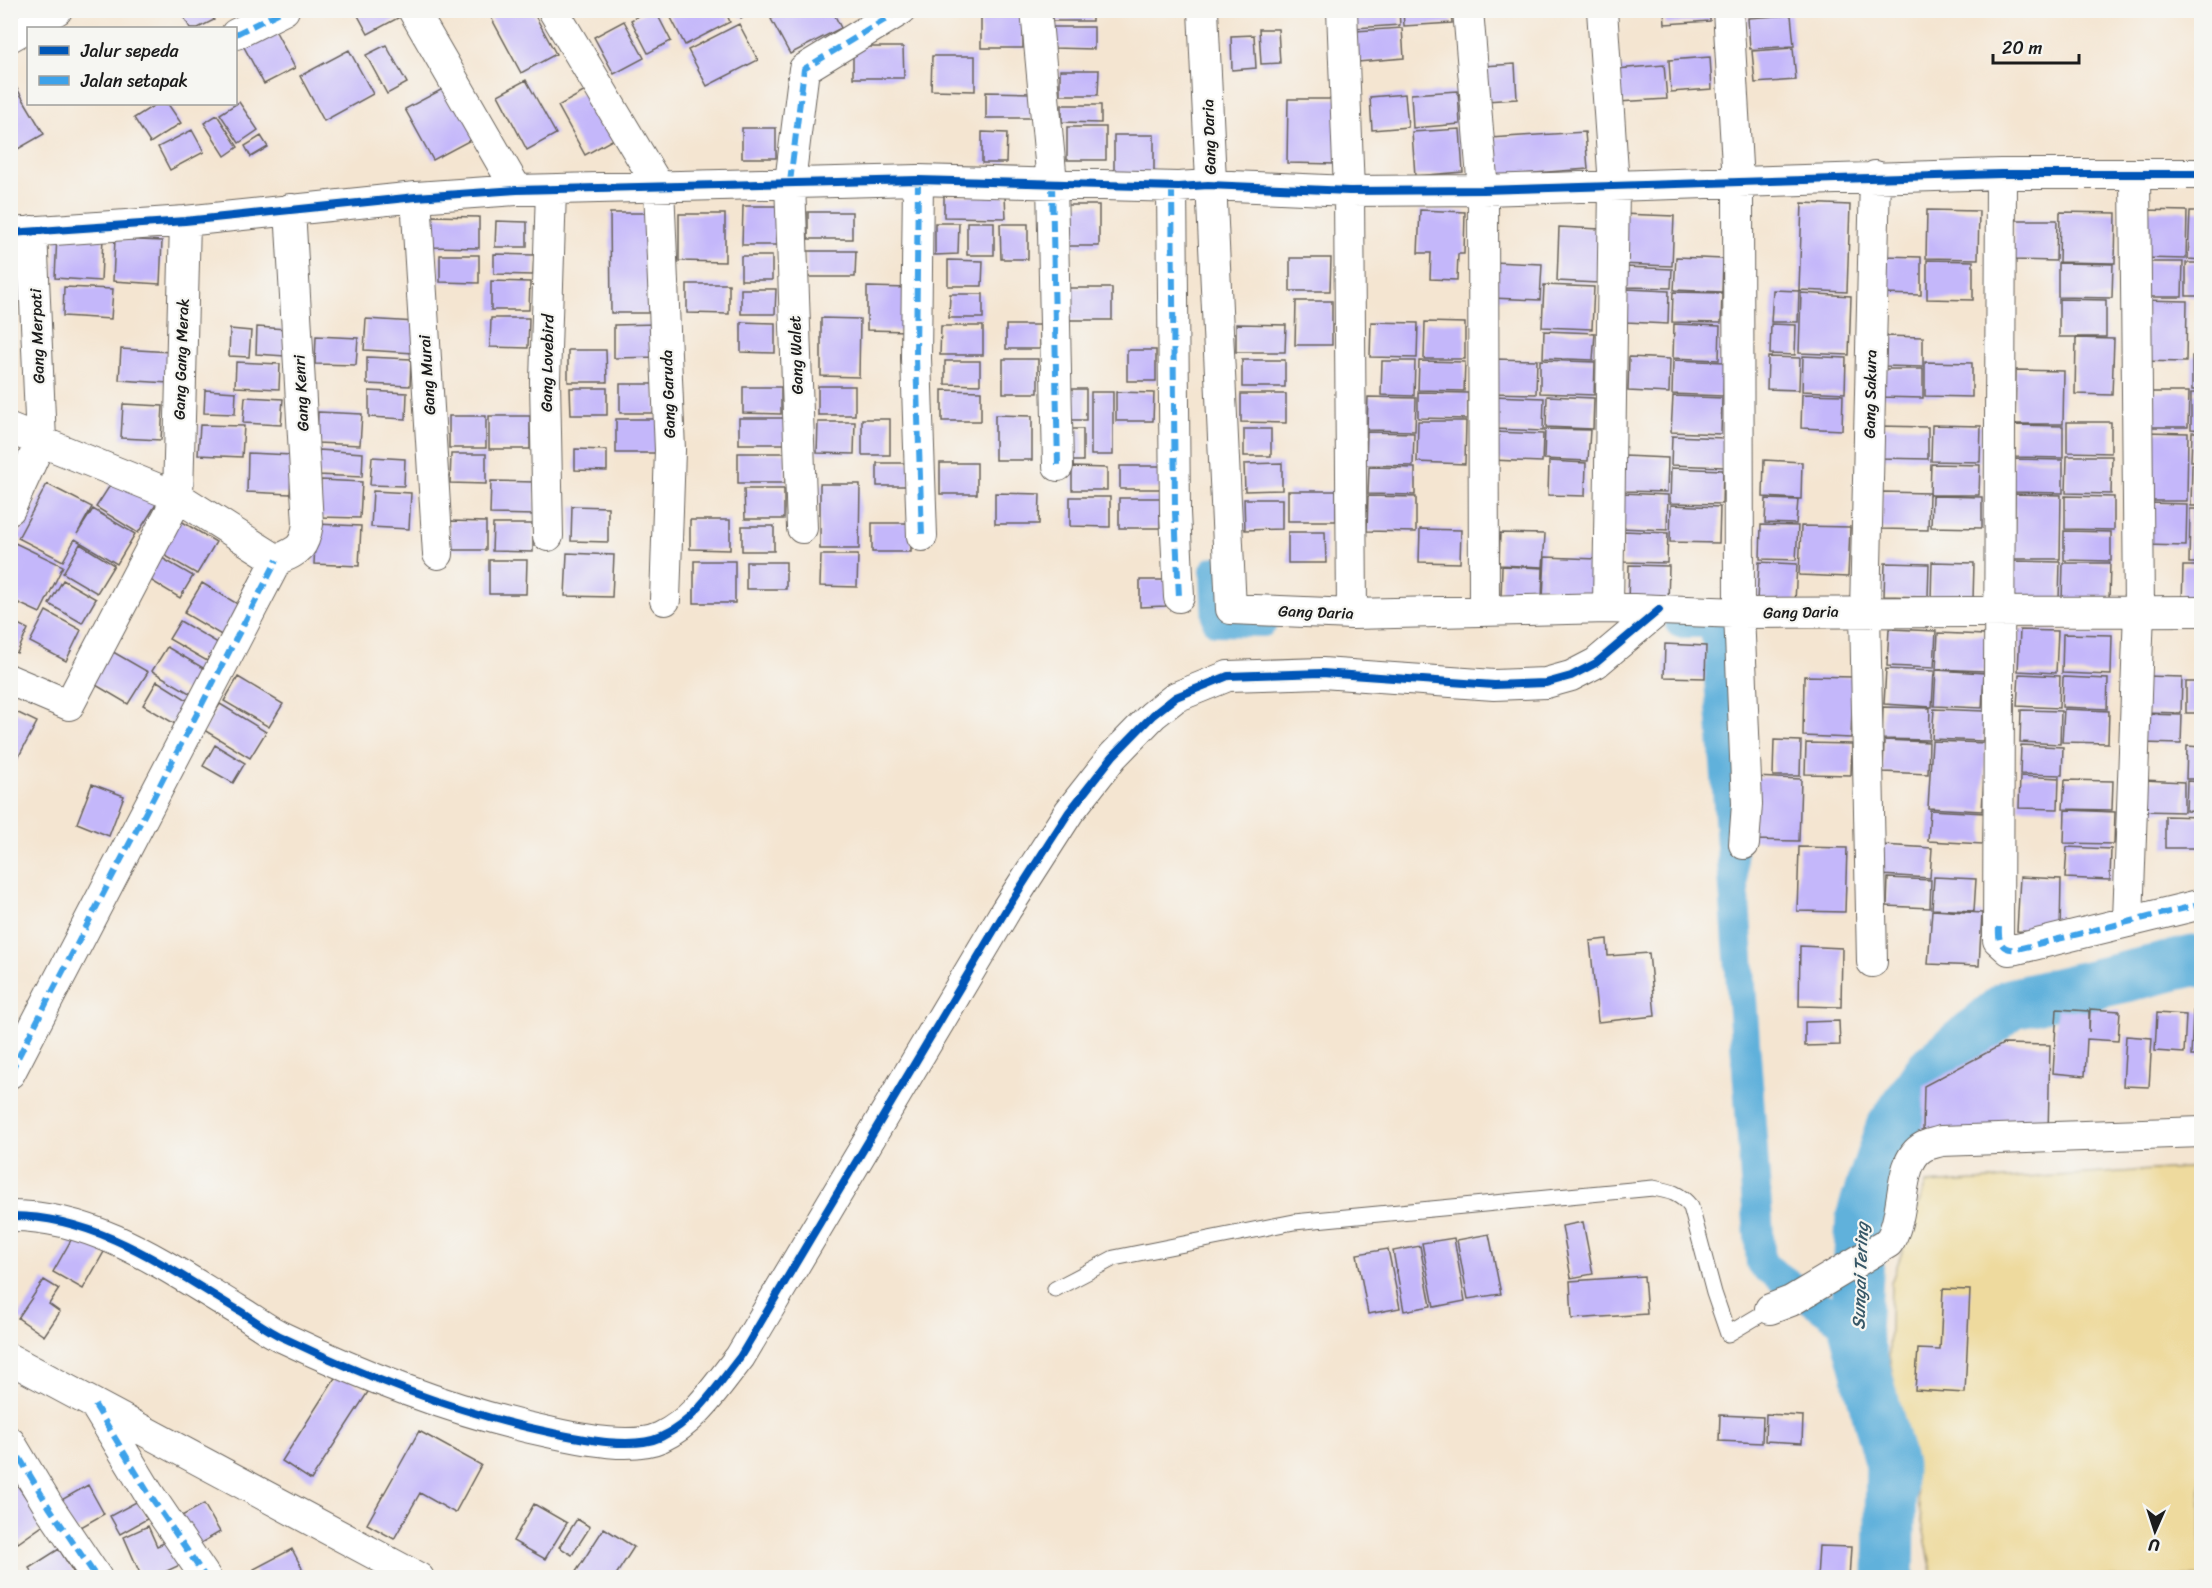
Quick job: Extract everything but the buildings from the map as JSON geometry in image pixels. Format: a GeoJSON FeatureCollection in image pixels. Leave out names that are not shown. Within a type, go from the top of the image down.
{"type":"FeatureCollection","features":[{"type":"Feature","properties":{"kind":"street"},"geometry":{"type":"LineString","coordinates":[[27,27],[57,10]]}},
{"type":"Feature","properties":{"kind":"street"},"geometry":{"type":"LineString","coordinates":[[237,34],[284,10]]}},
{"type":"Feature","properties":{"kind":"street"},"geometry":{"type":"LineString","coordinates":[[413,10],[517,190]]}},
{"type":"Feature","properties":{"kind":"street","name":"Gang Walet"},"geometry":{"type":"LineString","coordinates":[[802,528],[790,182],[804,69],[901,10]]}},
{"type":"Feature","properties":{"kind":"street"},"geometry":{"type":"LineString","coordinates":[[1036,10],[1052,183],[1058,466]]}},
{"type":"Feature","properties":{"kind":"street","name":"Gang Daria"},"geometry":{"type":"LineString","coordinates":[[1203,10],[1209,185],[1230,608],[1352,614],[1608,608],[1654,615],[1865,611],[2000,613],[2202,611]]}},
{"type":"Feature","properties":{"kind":"street"},"geometry":{"type":"LineString","coordinates":[[1342,10],[1349,191],[1352,614]]}},
{"type":"Feature","properties":{"kind":"street"},"geometry":{"type":"LineString","coordinates":[[1468,10],[1483,190],[1484,610]]}},
{"type":"Feature","properties":{"kind":"street"},"geometry":{"type":"LineString","coordinates":[[1602,10],[1614,186],[1608,608]]}},
{"type":"Feature","properties":{"kind":"street"},"geometry":{"type":"LineString","coordinates":[[1728,10],[1738,183],[1739,613],[1747,804],[1744,844]]}},
{"type":"Feature","properties":{"kind":"street"},"geometry":{"type":"LineString","coordinates":[[565,14],[659,187]]}},
{"type":"Feature","properties":{"kind":"street"},"geometry":{"type":"LineString","coordinates":[[10,37],[27,27]]}},
{"type":"Feature","properties":{"kind":"street"},"geometry":{"type":"LineString","coordinates":[[2001,174],[1998,940],[2009,950],[2017,949],[2128,920],[2202,904]]}},
{"type":"Feature","properties":{"kind":"street"},"geometry":{"type":"LineString","coordinates":[[2128,920],[2139,610],[2135,174]]}},
{"type":"Feature","properties":{"kind":"street"},"geometry":{"type":"LineString","coordinates":[[21,232],[184,221],[416,197],[517,190],[790,182],[918,180],[1175,187],[1209,185],[1349,191],[1738,183],[1875,176],[2202,174]]}},
{"type":"Feature","properties":{"kind":"street","name":"Gang Sakura"},"geometry":{"type":"LineString","coordinates":[[1872,962],[1865,611],[1875,176]]}},
{"type":"Feature","properties":{"kind":"street"},"geometry":{"type":"LineString","coordinates":[[918,180],[916,358],[922,536]]}},
{"type":"Feature","properties":{"kind":"street","name":"Gang Garuda"},"geometry":{"type":"LineString","coordinates":[[659,187],[670,450],[665,600]]}},
{"type":"Feature","properties":{"kind":"street"},"geometry":{"type":"LineString","coordinates":[[1175,187],[1175,500],[1179,597]]}},
{"type":"Feature","properties":{"kind":"street","name":"Gang Lovebird"},"geometry":{"type":"LineString","coordinates":[[548,536],[545,381],[550,190]]}},
{"type":"Feature","properties":{"kind":"street","name":"Gang Murai"},"geometry":{"type":"LineString","coordinates":[[416,197],[438,554]]}},
{"type":"Feature","properties":{"kind":"street","name":"Gang Kenri"},"geometry":{"type":"LineString","coordinates":[[277,560],[301,548],[306,541],[308,524],[290,209]]}},
{"type":"Feature","properties":{"kind":"street","name":"Gang Gang Merak"},"geometry":{"type":"LineString","coordinates":[[178,497],[184,221]]}},
{"type":"Feature","properties":{"kind":"street","name":"Gang Merpati"},"geometry":{"type":"LineString","coordinates":[[21,232],[41,441]]}},
{"type":"Feature","properties":{"kind":"street"},"geometry":{"type":"LineString","coordinates":[[10,429],[178,497],[277,560],[10,1073]]}},
{"type":"Feature","properties":{"kind":"street"},"geometry":{"type":"LineString","coordinates":[[10,509],[41,441]]}},
{"type":"Feature","properties":{"kind":"street"},"geometry":{"type":"LineString","coordinates":[[10,680],[69,705],[178,497]]}},
{"type":"Feature","properties":{"kind":"street"},"geometry":{"type":"LineString","coordinates":[[10,1216],[83,1227],[141,1251],[282,1337],[407,1392],[516,1425],[593,1441],[633,1442],[660,1437],[696,1412],[740,1357],[1006,910],[1069,812],[1113,756],[1153,715],[1176,697],[1228,676],[1322,673],[1494,685],[1536,683],[1571,676],[1596,663],[1654,615]]}},
{"type":"Feature","properties":{"kind":"street"},"geometry":{"type":"LineString","coordinates":[[1770,1309],[1791,1301],[1887,1243],[1897,1228],[1908,1167],[1913,1155],[1923,1147],[1941,1141],[2202,1132]]}},
{"type":"Feature","properties":{"kind":"street"},"geometry":{"type":"LineString","coordinates":[[10,1359],[419,1578]]}},
{"type":"Feature","properties":{"kind":"street"},"geometry":{"type":"LineString","coordinates":[[95,1405],[149,1494],[206,1578]]}},
{"type":"Feature","properties":{"kind":"street"},"geometry":{"type":"LineString","coordinates":[[10,1442],[49,1507],[97,1578]]}},
{"type":"Feature","properties":{"kind":"lane"},"geometry":{"type":"LineString","coordinates":[[1055,1289],[1114,1258],[1294,1222],[1653,1188],[1674,1192],[1683,1197],[1691,1207],[1728,1334],[1770,1309]]}},
{"type":"Feature","properties":{"kind":"sand"},"geometry":{"type":"Polygon","coordinates":[[[2201,1167],[2201,1577],[1933,1577],[1889,1356],[1891,1283],[1926,1184],[2201,1167]]]}},
{"type":"Feature","properties":{"kind":"waterway"},"geometry":{"type":"LineString","coordinates":[[1215,571],[1217,621],[1263,622]]}},
{"type":"Feature","properties":{"kind":"waterway"},"geometry":{"type":"LineString","coordinates":[[1680,623],[1715,623],[1761,1264],[1855,1331]]}},
{"type":"Feature","properties":{"kind":"waterway","name":"Sungai Tering"},"geometry":{"type":"LineString","coordinates":[[1889,1578],[1891,1465],[1855,1331],[1861,1218],[1890,1130],[1931,1070],[2010,1004],[2193,961],[2202,962]]}},
{"type":"Feature","properties":{"kind":"marked path"},"geometry":{"type":"LineString","coordinates":[[237,34],[284,10]]}},
{"type":"Feature","properties":{"kind":"marked path"},"geometry":{"type":"LineString","coordinates":[[790,182],[804,69],[901,10]]}},
{"type":"Feature","properties":{"kind":"marked path"},"geometry":{"type":"LineString","coordinates":[[918,180],[916,358],[922,536]]}},
{"type":"Feature","properties":{"kind":"marked path"},"geometry":{"type":"LineString","coordinates":[[1052,183],[1058,466]]}},
{"type":"Feature","properties":{"kind":"marked path"},"geometry":{"type":"LineString","coordinates":[[1172,187],[1175,512],[1179,597]]}},
{"type":"Feature","properties":{"kind":"marked path"},"geometry":{"type":"LineString","coordinates":[[10,1073],[277,560]]}},
{"type":"Feature","properties":{"kind":"marked path"},"geometry":{"type":"LineString","coordinates":[[1999,927],[1999,937],[2004,947],[2017,949],[2202,904]]}},
{"type":"Feature","properties":{"kind":"marked path"},"geometry":{"type":"LineString","coordinates":[[95,1405],[149,1494],[206,1578]]}},
{"type":"Feature","properties":{"kind":"marked path"},"geometry":{"type":"LineString","coordinates":[[10,1442],[49,1507],[97,1578]]}},
{"type":"Feature","properties":{"kind":"cycle path"},"geometry":{"type":"LineString","coordinates":[[10,233],[185,221],[416,197],[517,190],[918,180],[1178,187],[1208,185],[1349,191],[1483,190],[2001,174],[2202,174]]}},
{"type":"Feature","properties":{"kind":"cycle path"},"geometry":{"type":"LineString","coordinates":[[10,1216],[42,1218],[72,1224],[101,1234],[185,1277],[278,1335],[416,1394],[518,1425],[593,1440],[636,1443],[661,1437],[695,1412],[740,1357],[1006,910],[1069,812],[1113,756],[1153,715],[1176,697],[1228,676],[1322,673],[1494,685],[1546,683],[1571,676],[1596,663],[1659,610]]}}]}
